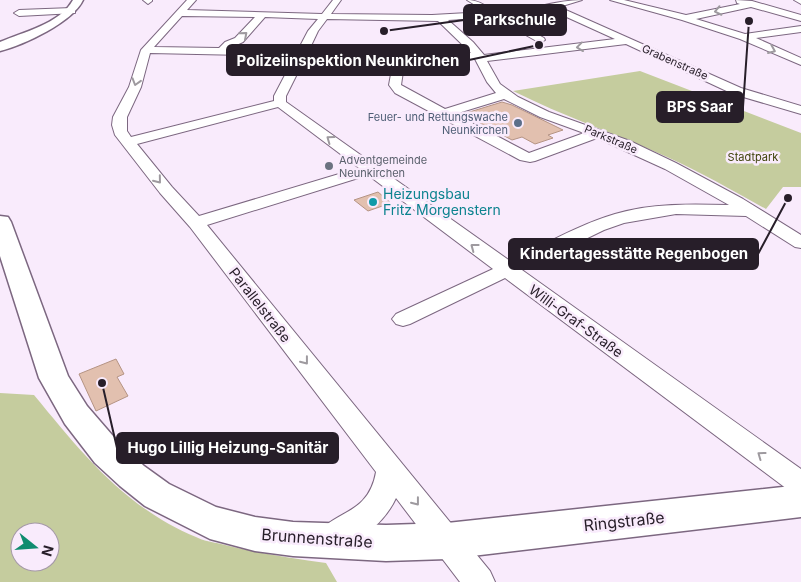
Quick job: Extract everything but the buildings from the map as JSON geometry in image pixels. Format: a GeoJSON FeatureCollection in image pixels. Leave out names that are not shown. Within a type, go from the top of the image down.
{"type":"FeatureCollection","features":[{"type":"Feature","properties":{"kind":"street"},"geometry":{"type":"LineString","coordinates":[[0,46],[48,25],[72,11],[78,0]]}},
{"type":"Feature","properties":{"kind":"street"},"geometry":{"type":"LineString","coordinates":[[146,50],[192,0]]}},
{"type":"Feature","properties":{"kind":"street"},"geometry":{"type":"LineString","coordinates":[[128,142],[280,104],[280,96],[301,53],[323,17],[337,0]]}},
{"type":"Feature","properties":{"kind":"street"},"geometry":{"type":"LineString","coordinates":[[471,0],[540,40]]}},
{"type":"Feature","properties":{"kind":"street"},"geometry":{"type":"LineString","coordinates":[[181,14],[440,17],[552,7],[578,0]]}},
{"type":"Feature","properties":{"kind":"street"},"geometry":{"type":"LineString","coordinates":[[614,0],[685,18],[744,37],[801,62]]}},
{"type":"Feature","properties":{"kind":"street"},"geometry":{"type":"LineString","coordinates":[[737,0],[801,18]]}},
{"type":"Feature","properties":{"kind":"street"},"geometry":{"type":"LineString","coordinates":[[283,15],[296,3]]}},
{"type":"Feature","properties":{"kind":"street"},"geometry":{"type":"LineString","coordinates":[[685,18],[752,4]]}},
{"type":"Feature","properties":{"kind":"street","name":"Grabenstraße"},"geometry":{"type":"LineString","coordinates":[[552,7],[737,91],[801,110]]}},
{"type":"Feature","properties":{"kind":"street"},"geometry":{"type":"LineString","coordinates":[[19,13],[72,11]]}},
{"type":"Feature","properties":{"kind":"street"},"geometry":{"type":"LineString","coordinates":[[222,51],[245,34],[262,15]]}},
{"type":"Feature","properties":{"kind":"street","name":"Parkstraße"},"geometry":{"type":"LineString","coordinates":[[440,17],[480,57],[495,85],[506,94],[536,111],[598,133],[669,166],[750,211],[801,243]]}},
{"type":"Feature","properties":{"kind":"street"},"geometry":{"type":"LineString","coordinates":[[744,37],[801,29]]}},
{"type":"Feature","properties":{"kind":"street"},"geometry":{"type":"LineString","coordinates":[[146,50],[480,57],[628,41]]}},
{"type":"Feature","properties":{"kind":"street","name":"Parallelstraße"},"geometry":{"type":"LineString","coordinates":[[146,50],[135,88],[120,118],[120,132],[196,223],[479,582]]}},
{"type":"Feature","properties":{"kind":"street"},"geometry":{"type":"LineString","coordinates":[[400,54],[396,87],[443,114],[528,158],[598,133]]}},
{"type":"Feature","properties":{"kind":"street"},"geometry":{"type":"LineString","coordinates":[[443,114],[506,94]]}},
{"type":"Feature","properties":{"kind":"street","name":"Willi-Graf-Straße"},"geometry":{"type":"LineString","coordinates":[[280,104],[372,169],[505,270],[801,484]]}},
{"type":"Feature","properties":{"kind":"street"},"geometry":{"type":"LineString","coordinates":[[196,223],[372,169]]}},
{"type":"Feature","properties":{"kind":"street"},"geometry":{"type":"LineString","coordinates":[[403,318],[598,226],[620,218],[676,209],[750,211]]}},
{"type":"Feature","properties":{"kind":"street","name":"Brunnenstraße"},"geometry":{"type":"LineString","coordinates":[[0,222],[54,378],[76,415],[107,453],[157,495],[210,522],[255,534],[328,541],[386,543],[447,541]]}},
{"type":"Feature","properties":{"kind":"street"},"geometry":{"type":"LineString","coordinates":[[328,541],[362,521],[381,500],[389,486],[390,469]]}},
{"type":"Feature","properties":{"kind":"street","name":"Ringstraße"},"geometry":{"type":"LineString","coordinates":[[447,541],[801,501]]}},
{"type":"Feature","properties":{"kind":"green space","name":"Stadtpark"},"geometry":{"type":"Polygon","coordinates":[[[640,71],[801,133],[801,187],[783,187],[766,209],[680,163],[513,91],[640,71]]]}},
{"type":"Feature","properties":{"kind":"green space"},"geometry":{"type":"Polygon","coordinates":[[[0,393],[34,395],[87,458],[126,494],[170,525],[208,541],[260,553],[326,563],[337,582],[0,582],[0,393]]]}},
{"type":"Feature","properties":{"kind":"place","name":"BPS Saar"},"geometry":{"type":"Point","coordinates":[749,21]}},
{"type":"Feature","properties":{"kind":"place","name":"Parkschule"},"geometry":{"type":"Point","coordinates":[384,31]}},
{"type":"Feature","properties":{"kind":"place","name":"Polizeiinspektion Neunkirchen"},"geometry":{"type":"Point","coordinates":[539,45]}},
{"type":"Feature","properties":{"kind":"place","name":"Feuer- und Rettungswache Neunkirchen"},"geometry":{"type":"Point","coordinates":[518,123]}},
{"type":"Feature","properties":{"kind":"place","name":"Adventgemeinde Neunkirchen"},"geometry":{"type":"Point","coordinates":[329,166]}},
{"type":"Feature","properties":{"kind":"place","name":"Kindertagesstätte Regenbogen"},"geometry":{"type":"Point","coordinates":[788,198]}},
{"type":"Feature","properties":{"kind":"place","name":"Heizungsbau Fritz Morgenstern"},"geometry":{"type":"Point","coordinates":[373,202]}},
{"type":"Feature","properties":{"kind":"place","name":"Hugo Lillig Heizung-Sanitär"},"geometry":{"type":"Point","coordinates":[102,383]}}]}
